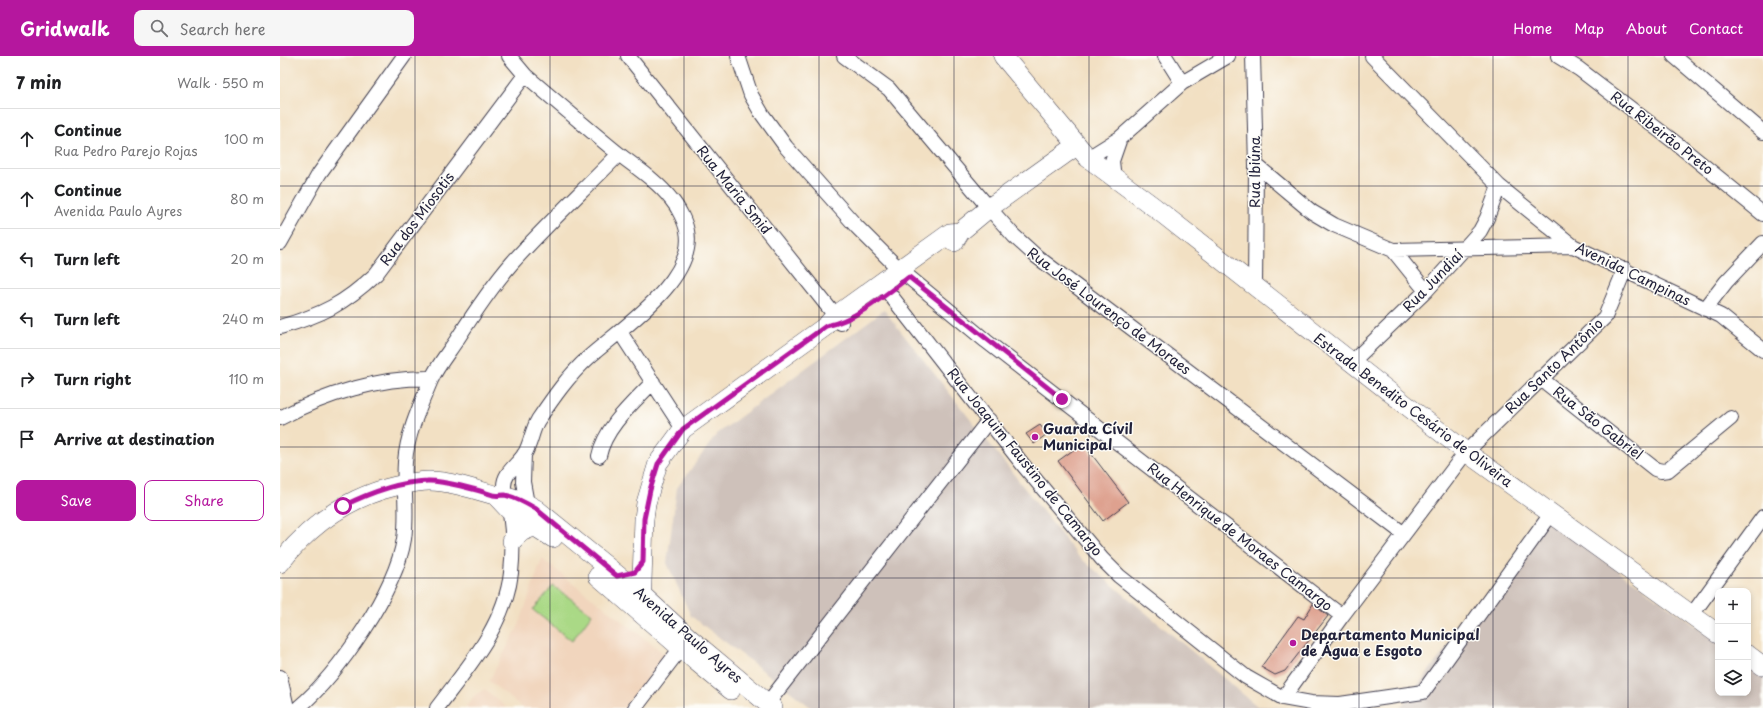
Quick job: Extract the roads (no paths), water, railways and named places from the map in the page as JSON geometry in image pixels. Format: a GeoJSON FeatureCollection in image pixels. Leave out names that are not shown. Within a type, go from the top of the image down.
{"type":"FeatureCollection","features":[{"type":"Feature","properties":{"kind":"main road","name":"Estrada Benedito Cesário de Oliveira"},"geometry":{"type":"LineString","coordinates":[[1003,56],[1082,152],[1114,179],[1154,207],[1350,363],[1466,452],[1715,632]]}},
{"type":"Feature","properties":{"kind":"main road"},"geometry":{"type":"LineString","coordinates":[[641,614],[644,519],[650,490],[658,464],[683,429],[834,322],[885,288],[950,233],[960,232],[989,208],[1082,152]]}},
{"type":"Feature","properties":{"kind":"main road"},"geometry":{"type":"LineString","coordinates":[[280,563],[297,542],[315,525],[343,506],[366,494],[405,484],[429,481],[484,491],[515,516]]}},
{"type":"Feature","properties":{"kind":"main road","name":"Avenida Paulo Ayres"},"geometry":{"type":"LineString","coordinates":[[515,516],[558,541],[679,647],[765,707]]}},
{"type":"Feature","properties":{"kind":"main road","name":"Avenida Paulo Ayres"},"geometry":{"type":"LineString","coordinates":[[515,516],[617,576],[642,595],[679,647]]}},
{"type":"Feature","properties":{"kind":"main road"},"geometry":{"type":"LineString","coordinates":[[617,576],[635,572],[643,562]]}},
{"type":"Feature","properties":{"kind":"main road"},"geometry":{"type":"LineString","coordinates":[[1751,657],[1763,666]]}},
{"type":"Feature","properties":{"kind":"street"},"geometry":{"type":"LineString","coordinates":[[280,243],[319,174],[404,56]]}},
{"type":"Feature","properties":{"kind":"street"},"geometry":{"type":"LineString","coordinates":[[509,56],[525,76],[672,199],[684,222],[687,231],[688,243],[682,264],[670,285],[620,332],[587,359],[565,382],[536,423],[524,454],[506,476],[504,485],[515,516]]}},
{"type":"Feature","properties":{"kind":"street","name":"Rua Maria Smid"},"geometry":{"type":"LineString","coordinates":[[628,56],[834,322]]}},
{"type":"Feature","properties":{"kind":"street","name":"Rua Henrique de Moraes Camargo"},"geometry":{"type":"LineString","coordinates":[[738,56],[751,95],[762,114],[786,147],[857,227],[904,273],[992,345],[1342,616]]}},
{"type":"Feature","properties":{"kind":"street","name":"Rua José Lourenço de Moraes"},"geometry":{"type":"LineString","coordinates":[[844,56],[889,89],[989,208],[1014,236],[1036,256],[1404,534]]}},
{"type":"Feature","properties":{"kind":"street"},"geometry":{"type":"LineString","coordinates":[[1165,56],[1182,83]]}},
{"type":"Feature","properties":{"kind":"street"},"geometry":{"type":"LineString","coordinates":[[1082,152],[1120,138],[1182,83],[1228,56]]}},
{"type":"Feature","properties":{"kind":"street","name":"Rua Ibiúna"},"geometry":{"type":"LineString","coordinates":[[1253,56],[1256,164],[1255,288]]}},
{"type":"Feature","properties":{"kind":"street","name":"Avenida Campinas"},"geometry":{"type":"LineString","coordinates":[[1372,56],[1499,186],[1573,246],[1625,269],[1733,324],[1763,350]]}},
{"type":"Feature","properties":{"kind":"street","name":"Rua Ribeirão Preto"},"geometry":{"type":"LineString","coordinates":[[1558,56],[1579,69],[1677,144],[1763,214]]}},
{"type":"Feature","properties":{"kind":"street"},"geometry":{"type":"LineString","coordinates":[[1674,56],[1763,132]]}},
{"type":"Feature","properties":{"kind":"street","name":"Rua dos Miosotis"},"geometry":{"type":"LineString","coordinates":[[280,327],[331,310],[355,294],[376,274],[525,76]]}},
{"type":"Feature","properties":{"kind":"street"},"geometry":{"type":"LineString","coordinates":[[1114,179],[1112,161],[1120,138]]}},
{"type":"Feature","properties":{"kind":"street"},"geometry":{"type":"LineString","coordinates":[[298,708],[330,676],[375,610],[393,578],[400,557],[407,514],[405,463],[408,443],[432,378],[468,322],[512,264],[619,154]]}},
{"type":"Feature","properties":{"kind":"street"},"geometry":{"type":"LineString","coordinates":[[1256,164],[1312,212],[1334,225],[1393,250],[1573,246]]}},
{"type":"Feature","properties":{"kind":"street","name":"Rua Jundiaí"},"geometry":{"type":"LineString","coordinates":[[1350,363],[1426,291],[1480,231],[1487,218],[1499,186]]}},
{"type":"Feature","properties":{"kind":"street"},"geometry":{"type":"LineString","coordinates":[[1705,309],[1726,282],[1763,243]]}},
{"type":"Feature","properties":{"kind":"street"},"geometry":{"type":"LineString","coordinates":[[1393,250],[1426,291]]}},
{"type":"Feature","properties":{"kind":"street","name":"Rua Santo Antônio"},"geometry":{"type":"LineString","coordinates":[[1283,698],[1342,616],[1466,452],[1540,378],[1605,317],[1625,269]]}},
{"type":"Feature","properties":{"kind":"street","name":"Rua Joaquim Faustino de Camargo"},"geometry":{"type":"LineString","coordinates":[[885,288],[1024,466],[1102,559],[1119,576],[1246,677],[1283,698],[1311,703],[1340,704],[1423,692],[1551,514]]}},
{"type":"Feature","properties":{"kind":"street"},"geometry":{"type":"LineString","coordinates":[[620,332],[683,429]]}},
{"type":"Feature","properties":{"kind":"street"},"geometry":{"type":"LineString","coordinates":[[280,418],[323,397],[384,382],[432,378]]}},
{"type":"Feature","properties":{"kind":"street","name":"Rua São Gabriel"},"geometry":{"type":"LineString","coordinates":[[1540,378],[1655,469],[1661,471],[1668,470],[1730,418]]}},
{"type":"Feature","properties":{"kind":"street"},"geometry":{"type":"LineString","coordinates":[[599,456],[602,444],[609,432],[632,403],[653,382]]}},
{"type":"Feature","properties":{"kind":"street"},"geometry":{"type":"LineString","coordinates":[[765,707],[989,420]]}},
{"type":"Feature","properties":{"kind":"street"},"geometry":{"type":"LineString","coordinates":[[437,708],[494,627],[506,595],[511,574],[515,516],[523,482],[524,454]]}},
{"type":"Feature","properties":{"kind":"street"},"geometry":{"type":"LineString","coordinates":[[1691,616],[1763,517]]}},
{"type":"Feature","properties":{"kind":"street"},"geometry":{"type":"LineString","coordinates":[[635,708],[679,647]]}},
{"type":"Feature","properties":{"kind":"street"},"geometry":{"type":"LineString","coordinates":[[280,677],[287,708]]}},
{"type":"Feature","properties":{"kind":"place","name":"Guarda Cívil Municipal"},"geometry":{"type":"Point","coordinates":[1035,437]}},
{"type":"Feature","properties":{"kind":"place","name":"Departamento Municipal de Água e Esgoto"},"geometry":{"type":"Point","coordinates":[1293,643]}}]}
